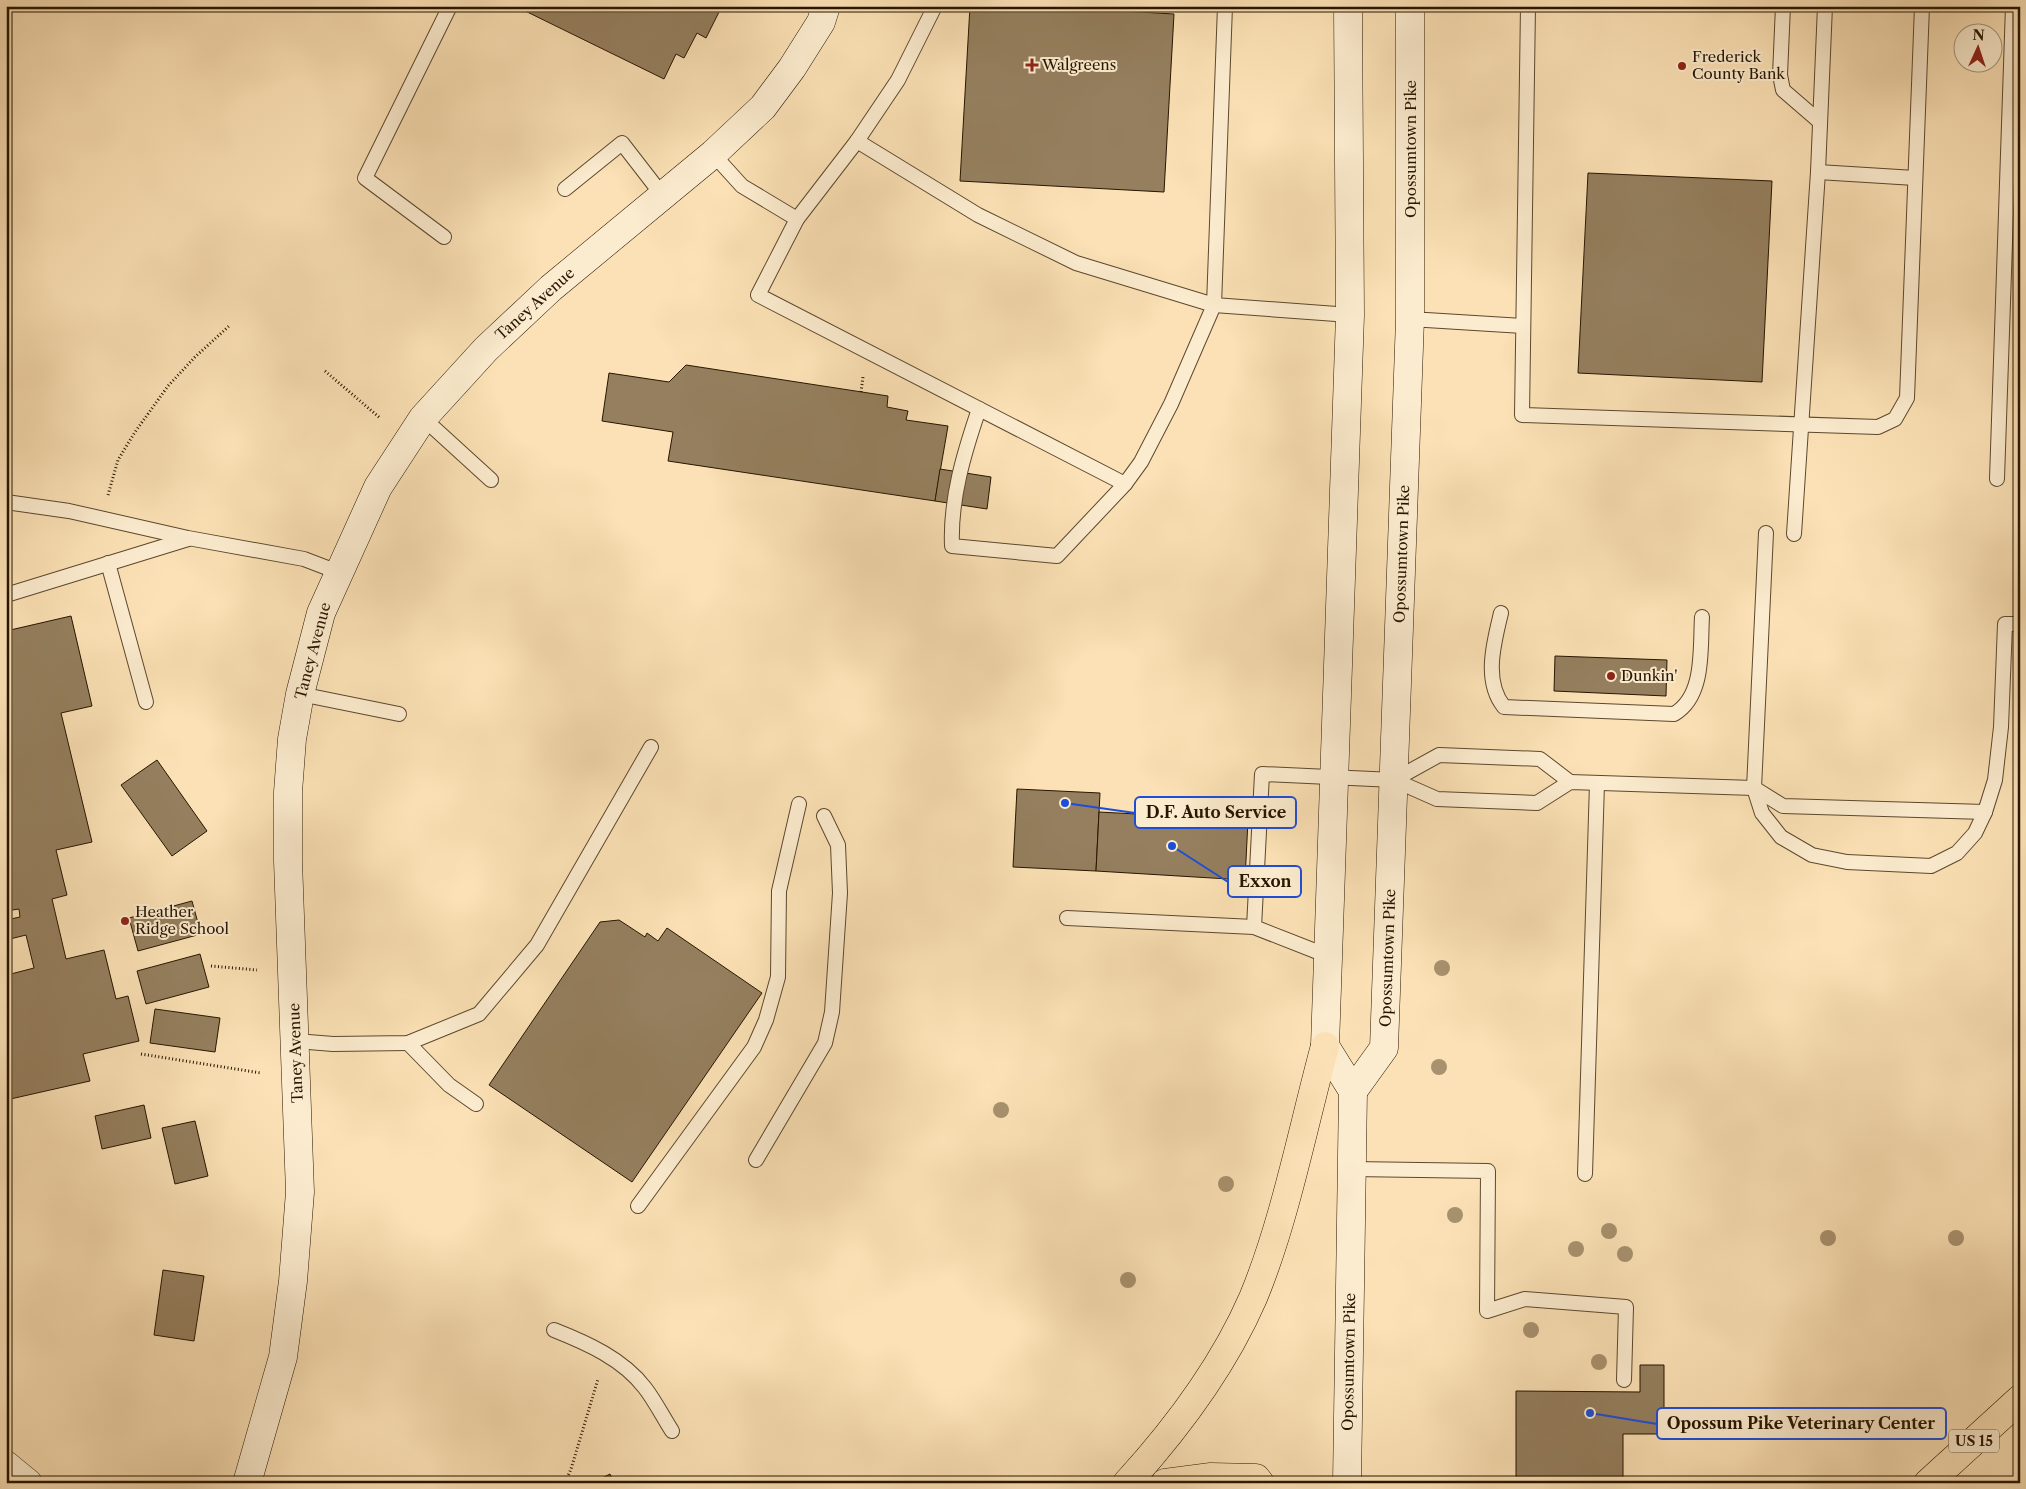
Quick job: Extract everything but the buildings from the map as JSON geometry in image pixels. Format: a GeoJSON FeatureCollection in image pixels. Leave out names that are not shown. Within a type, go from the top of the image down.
{"type":"FeatureCollection","features":[{"type":"Feature","properties":{"kind":"highway"},"geometry":{"type":"LineString","coordinates":[[1128,1483],[1165,1442],[1196,1400],[1220,1361],[1253,1297],[1274,1235],[1325,1046]]}},
{"type":"Feature","properties":{"kind":"highway","name":"US 15"},"geometry":{"type":"LineString","coordinates":[[1928,1483],[2020,1399]]}},
{"type":"Feature","properties":{"kind":"highway"},"geometry":{"type":"LineString","coordinates":[[1165,1483],[1211,1477],[1256,1478],[1260,1483]]}},
{"type":"Feature","properties":{"kind":"main road","name":"Taney Avenue"},"geometry":{"type":"LineString","coordinates":[[247,1483],[283,1357],[293,1281],[300,1192],[288,861],[288,792],[292,739],[300,694],[321,613],[378,487],[423,418],[486,348],[551,288],[713,154],[762,108],[792,68],[820,22],[826,6]]}},
{"type":"Feature","properties":{"kind":"main road"},"geometry":{"type":"LineString","coordinates":[[1348,6],[1351,219],[1350,315],[1325,1046],[1353,1091]]}},
{"type":"Feature","properties":{"kind":"main road","name":"Opossumtown Pike"},"geometry":{"type":"LineString","coordinates":[[1347,1483],[1353,1091],[1384,1048],[1410,319],[1410,6]]}},
{"type":"Feature","properties":{"kind":"main road"},"geometry":{"type":"LineString","coordinates":[[6,1465],[28,1483]]}},
{"type":"Feature","properties":{"kind":"lane"},"geometry":{"type":"LineString","coordinates":[[444,237],[365,178],[450,6]]}},
{"type":"Feature","properties":{"kind":"lane"},"geometry":{"type":"LineString","coordinates":[[935,6],[898,80],[857,141],[797,219],[758,296],[1125,484]]}},
{"type":"Feature","properties":{"kind":"lane"},"geometry":{"type":"LineString","coordinates":[[979,409],[965,449],[951,522],[952,546],[1057,556],[1125,484],[1141,462],[1171,404],[1214,305],[1225,6]]}},
{"type":"Feature","properties":{"kind":"lane"},"geometry":{"type":"LineString","coordinates":[[1528,6],[1522,415],[1878,427],[1895,419],[1907,398],[1922,6]]}},
{"type":"Feature","properties":{"kind":"lane"},"geometry":{"type":"LineString","coordinates":[[1783,6],[1780,75],[1783,90],[1820,122]]}},
{"type":"Feature","properties":{"kind":"lane"},"geometry":{"type":"LineString","coordinates":[[1794,534],[1818,172],[1825,6]]}},
{"type":"Feature","properties":{"kind":"lane"},"geometry":{"type":"LineString","coordinates":[[1997,478],[2013,6]]}},
{"type":"Feature","properties":{"kind":"lane"},"geometry":{"type":"LineString","coordinates":[[857,141],[978,215],[1076,263],[1214,305],[1350,315]]}},
{"type":"Feature","properties":{"kind":"lane"},"geometry":{"type":"LineString","coordinates":[[564,189],[622,144],[663,196]]}},
{"type":"Feature","properties":{"kind":"lane"},"geometry":{"type":"LineString","coordinates":[[713,154],[742,186],[797,219]]}},
{"type":"Feature","properties":{"kind":"lane"},"geometry":{"type":"LineString","coordinates":[[1818,172],[1915,178]]}},
{"type":"Feature","properties":{"kind":"lane"},"geometry":{"type":"LineString","coordinates":[[1410,319],[1523,326]]}},
{"type":"Feature","properties":{"kind":"lane"},"geometry":{"type":"LineString","coordinates":[[423,418],[491,480]]}},
{"type":"Feature","properties":{"kind":"lane"},"geometry":{"type":"LineString","coordinates":[[6,502],[69,511],[188,538],[304,559],[338,572]]}},
{"type":"Feature","properties":{"kind":"lane"},"geometry":{"type":"LineString","coordinates":[[1766,533],[1754,788],[1762,813],[1781,838],[1812,855],[1848,862],[1931,866],[1957,854],[1975,833],[1996,780],[2005,624],[2020,624]]}},
{"type":"Feature","properties":{"kind":"lane"},"geometry":{"type":"LineString","coordinates":[[6,595],[188,538]]}},
{"type":"Feature","properties":{"kind":"lane"},"geometry":{"type":"LineString","coordinates":[[108,563],[146,702]]}},
{"type":"Feature","properties":{"kind":"lane"},"geometry":{"type":"LineString","coordinates":[[1501,613],[1494,643],[1492,664],[1494,686],[1498,699],[1504,707],[1674,714],[1686,708],[1695,686],[1702,617]]}},
{"type":"Feature","properties":{"kind":"lane"},"geometry":{"type":"LineString","coordinates":[[300,694],[398,714]]}},
{"type":"Feature","properties":{"kind":"lane"},"geometry":{"type":"LineString","coordinates":[[296,1041],[333,1044],[408,1043],[479,1014],[537,944],[651,747]]}},
{"type":"Feature","properties":{"kind":"lane"},"geometry":{"type":"LineString","coordinates":[[1394,780],[1439,755],[1540,759],[1570,782]]}},
{"type":"Feature","properties":{"kind":"lane"},"geometry":{"type":"LineString","coordinates":[[1254,927],[1262,774],[1394,780],[1437,799],[1537,803],[1570,782],[1754,788],[1783,806],[1984,812]]}},
{"type":"Feature","properties":{"kind":"lane"},"geometry":{"type":"LineString","coordinates":[[1585,1174],[1597,783]]}},
{"type":"Feature","properties":{"kind":"lane"},"geometry":{"type":"LineString","coordinates":[[638,1206],[754,1047],[766,1020],[778,977],[779,891],[799,804]]}},
{"type":"Feature","properties":{"kind":"lane"},"geometry":{"type":"LineString","coordinates":[[756,1160],[825,1044],[832,1012],[840,892],[838,844],[824,816]]}},
{"type":"Feature","properties":{"kind":"lane"},"geometry":{"type":"LineString","coordinates":[[1067,918],[1254,927],[1328,956]]}},
{"type":"Feature","properties":{"kind":"lane"},"geometry":{"type":"LineString","coordinates":[[408,1043],[449,1085],[476,1104]]}},
{"type":"Feature","properties":{"kind":"lane"},"geometry":{"type":"LineString","coordinates":[[1352,1169],[1488,1171],[1487,1311],[1525,1299],[1626,1307],[1624,1380]]}},
{"type":"Feature","properties":{"kind":"lane"},"geometry":{"type":"LineString","coordinates":[[554,1330],[589,1344],[618,1364],[645,1387],[672,1431]]}},
{"type":"Feature","properties":{"kind":"path"},"geometry":{"type":"LineString","coordinates":[[108,496],[118,460],[135,432],[168,386],[195,357],[229,326]]}},
{"type":"Feature","properties":{"kind":"path"},"geometry":{"type":"LineString","coordinates":[[324,371],[380,418]]}},
{"type":"Feature","properties":{"kind":"path"},"geometry":{"type":"LineString","coordinates":[[861,392],[863,376]]}},
{"type":"Feature","properties":{"kind":"path"},"geometry":{"type":"LineString","coordinates":[[212,966],[257,970]]}},
{"type":"Feature","properties":{"kind":"path"},"geometry":{"type":"LineString","coordinates":[[141,1054],[261,1073]]}},
{"type":"Feature","properties":{"kind":"path"},"geometry":{"type":"LineString","coordinates":[[562,1483],[567,1478],[571,1469],[599,1378]]}},
{"type":"Feature","properties":{"kind":"place","name":"Walgreens"},"geometry":{"type":"Point","coordinates":[1032,65]}},
{"type":"Feature","properties":{"kind":"place","name":"Frederick County Bank"},"geometry":{"type":"Point","coordinates":[1682,66]}},
{"type":"Feature","properties":{"kind":"place","name":"Dunkin'"},"geometry":{"type":"Point","coordinates":[1611,676]}},
{"type":"Feature","properties":{"kind":"place","name":"D.F. Auto Service"},"geometry":{"type":"Point","coordinates":[1065,803]}},
{"type":"Feature","properties":{"kind":"place","name":"Exxon"},"geometry":{"type":"Point","coordinates":[1172,846]}},
{"type":"Feature","properties":{"kind":"place","name":"Heather Ridge School"},"geometry":{"type":"Point","coordinates":[125,921]}},
{"type":"Feature","properties":{"kind":"place","name":"Opossum Pike Veterinary Center"},"geometry":{"type":"Point","coordinates":[1590,1413]}}]}
